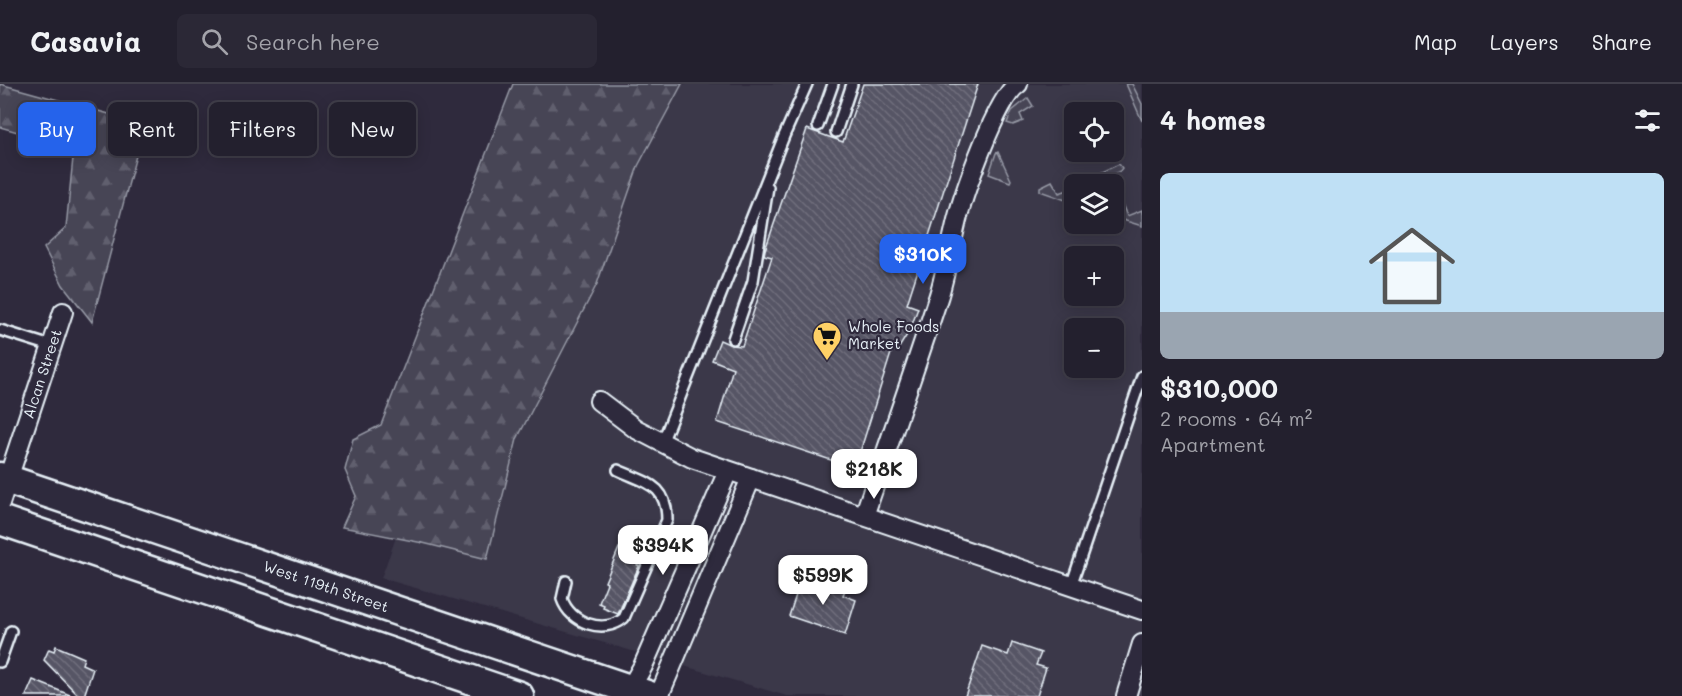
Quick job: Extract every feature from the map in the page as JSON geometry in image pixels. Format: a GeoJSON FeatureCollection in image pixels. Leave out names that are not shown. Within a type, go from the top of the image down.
{"type":"FeatureCollection","features":[{"type":"Feature","properties":{"kind":"main road","name":"West 119th Street"},"geometry":{"type":"LineString","coordinates":[[3,486],[636,694]]}},
{"type":"Feature","properties":{"kind":"main road"},"geometry":{"type":"LineString","coordinates":[[0,520],[519,696]]}},
{"type":"Feature","properties":{"kind":"street"},"geometry":{"type":"LineString","coordinates":[[864,516],[939,293],[958,217],[972,176],[991,123],[1002,102],[1018,84]]}},
{"type":"Feature","properties":{"kind":"street","name":"Alcan Street"},"geometry":{"type":"LineString","coordinates":[[3,486],[63,312]]}},
{"type":"Feature","properties":{"kind":"street"},"geometry":{"type":"LineString","coordinates":[[599,401],[636,429],[692,458],[1142,610]]}},
{"type":"Feature","properties":{"kind":"street"},"geometry":{"type":"LineString","coordinates":[[636,694],[643,666],[728,471]]}},
{"type":"Feature","properties":{"kind":"street"},"geometry":{"type":"LineString","coordinates":[[659,696],[751,478]]}},
{"type":"Feature","properties":{"kind":"street"},"geometry":{"type":"LineString","coordinates":[[1126,696],[1142,644]]}},
{"type":"Feature","properties":{"kind":"lane"},"geometry":{"type":"LineString","coordinates":[[662,443],[807,84]]}},
{"type":"Feature","properties":{"kind":"lane"},"geometry":{"type":"LineString","coordinates":[[818,126],[832,84]]}},
{"type":"Feature","properties":{"kind":"lane"},"geometry":{"type":"LineString","coordinates":[[836,132],[852,84]]}},
{"type":"Feature","properties":{"kind":"lane"},"geometry":{"type":"LineString","coordinates":[[733,339],[753,281],[771,169]]}},
{"type":"Feature","properties":{"kind":"lane"},"geometry":{"type":"LineString","coordinates":[[0,330],[51,346]]}},
{"type":"Feature","properties":{"kind":"lane"},"geometry":{"type":"LineString","coordinates":[[1071,586],[1142,376]]}},
{"type":"Feature","properties":{"kind":"lane"},"geometry":{"type":"LineString","coordinates":[[566,581],[562,599],[571,615],[582,621],[608,627],[624,618],[667,520],[667,505],[658,489],[618,470]]}},
{"type":"Feature","properties":{"kind":"lane"},"geometry":{"type":"LineString","coordinates":[[0,662],[10,631]]}},
{"type":"Feature","properties":{"kind":"shaded area"},"geometry":{"type":"Polygon","coordinates":[[[564,84],[1142,84],[1142,696],[787,696],[381,578],[564,84]]]}},
{"type":"Feature","properties":{"kind":"green space"},"geometry":{"type":"Polygon","coordinates":[[[0,84],[65,102],[18,102],[18,132],[0,127],[0,84]]]}},
{"type":"Feature","properties":{"kind":"green space"},"geometry":{"type":"Polygon","coordinates":[[[513,84],[682,84],[638,166],[597,284],[517,439],[487,559],[423,543],[342,527],[356,496],[345,470],[353,439],[381,425],[513,84]]]}},
{"type":"Feature","properties":{"kind":"green space"},"geometry":{"type":"Polygon","coordinates":[[[1126,84],[1132,84],[1142,104],[1142,121],[1126,84]]]}},
{"type":"Feature","properties":{"kind":"green space"},"geometry":{"type":"Polygon","coordinates":[[[1028,98],[1033,106],[1020,114],[1023,121],[1013,125],[1007,123],[1012,111],[1028,98]]]}},
{"type":"Feature","properties":{"kind":"green space"},"geometry":{"type":"Polygon","coordinates":[[[96,110],[108,114],[108,156],[136,156],[92,322],[63,285],[44,248],[66,228],[73,156],[96,156],[96,110]]]}},
{"type":"Feature","properties":{"kind":"green space"},"geometry":{"type":"Polygon","coordinates":[[[998,152],[1011,180],[1010,182],[989,174],[998,152]]]}},
{"type":"Feature","properties":{"kind":"green space"},"geometry":{"type":"Polygon","coordinates":[[[1119,164],[1122,168],[1113,174],[1098,174],[1119,164]]]}},
{"type":"Feature","properties":{"kind":"green space"},"geometry":{"type":"Polygon","coordinates":[[[1052,181],[1059,193],[1064,191],[1064,199],[1040,191],[1040,187],[1052,181]]]}},
{"type":"Feature","properties":{"kind":"green space"},"geometry":{"type":"Polygon","coordinates":[[[1124,209],[1127,216],[1142,210],[1142,226],[1124,220],[1124,209]]]}},
{"type":"Feature","properties":{"kind":"building"},"geometry":{"type":"Polygon","coordinates":[[[863,84],[978,84],[907,304],[918,308],[910,330],[897,351],[892,350],[855,468],[717,422],[733,368],[712,360],[720,340],[731,345],[742,346],[772,257],[764,255],[765,250],[807,129],[843,142],[863,84]]]}},
{"type":"Feature","properties":{"kind":"building"},"geometry":{"type":"Polygon","coordinates":[[[619,548],[640,557],[637,565],[639,566],[618,614],[603,608],[604,605],[599,603],[619,548]]]}},
{"type":"Feature","properties":{"kind":"building"},"geometry":{"type":"Polygon","coordinates":[[[801,580],[814,585],[816,580],[845,590],[843,595],[856,600],[845,635],[789,616],[801,580]]]}},
{"type":"Feature","properties":{"kind":"building"},"geometry":{"type":"Polygon","coordinates":[[[1012,643],[1041,653],[1036,665],[1046,668],[1037,696],[965,696],[982,646],[1008,655],[1012,643]]]}},
{"type":"Feature","properties":{"kind":"building"},"geometry":{"type":"Polygon","coordinates":[[[56,646],[84,658],[82,664],[93,669],[84,696],[79,696],[44,660],[49,649],[54,651],[56,646]]]}},
{"type":"Feature","properties":{"kind":"building"},"geometry":{"type":"Polygon","coordinates":[[[33,680],[70,695],[70,696],[26,696],[33,680]]]}},
{"type":"Feature","properties":{"kind":"place","name":"Whole Foods Market"},"geometry":{"type":"Point","coordinates":[827,362]}}]}
